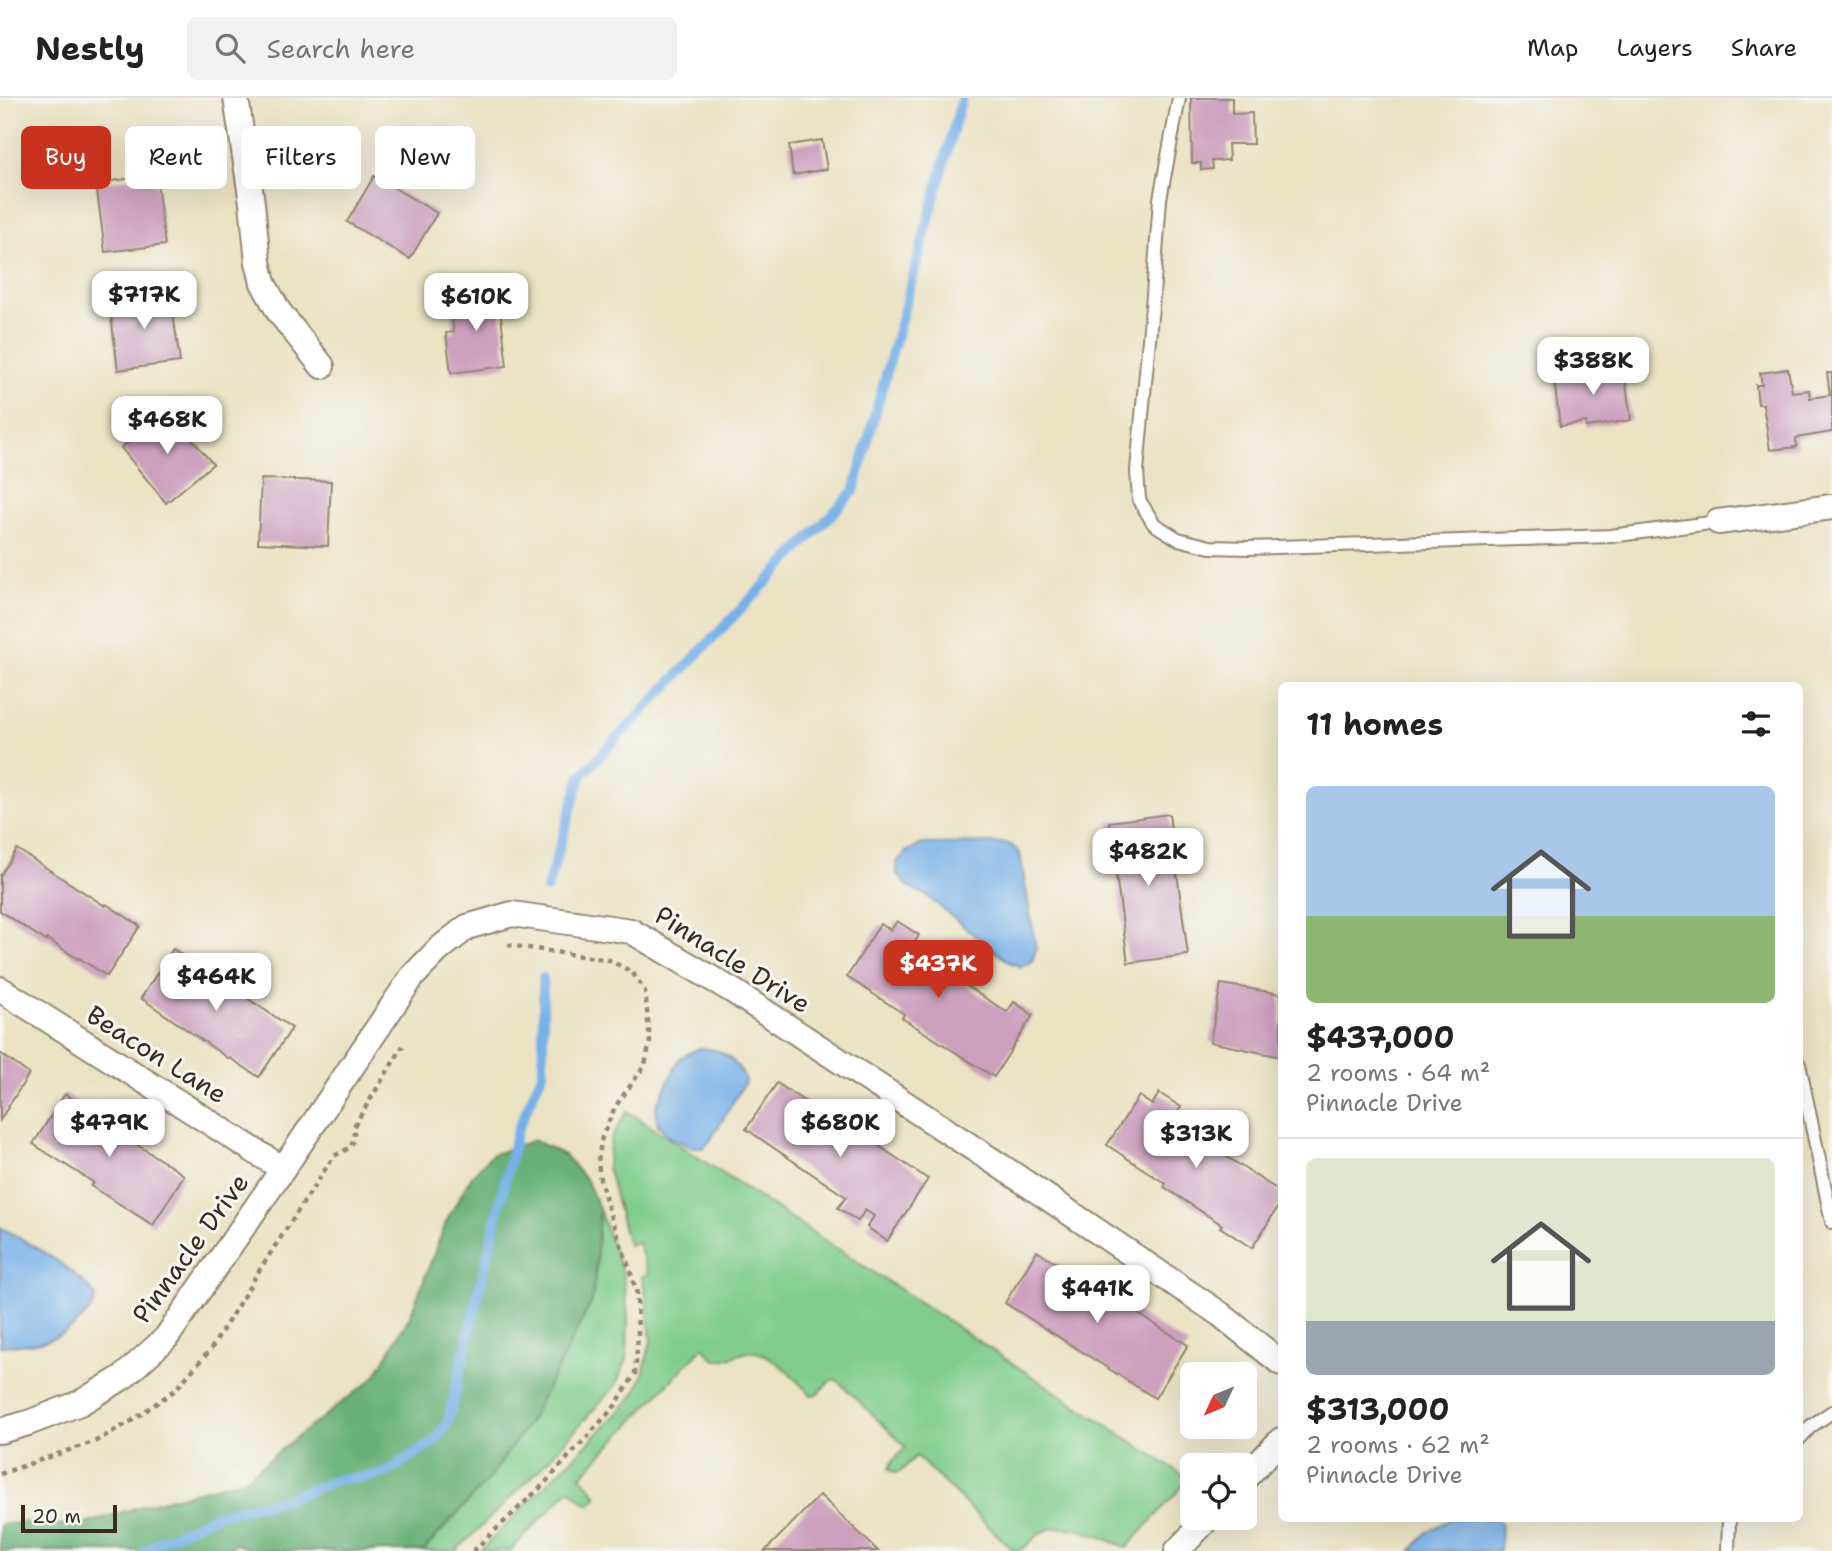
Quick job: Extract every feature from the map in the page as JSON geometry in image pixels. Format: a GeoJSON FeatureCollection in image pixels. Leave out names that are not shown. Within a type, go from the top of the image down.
{"type":"FeatureCollection","features":[{"type":"Feature","properties":{"kind":"street"},"geometry":{"type":"LineString","coordinates":[[236,98],[263,283],[279,312],[322,366]]}},
{"type":"Feature","properties":{"kind":"street"},"geometry":{"type":"LineString","coordinates":[[1718,523],[1832,507]]}},
{"type":"Feature","properties":{"kind":"street","name":"Pinnacle Drive"},"geometry":{"type":"LineString","coordinates":[[0,1431],[80,1403],[123,1377],[166,1338],[412,976],[438,950],[467,927],[512,914],[631,931],[733,991],[1008,1171],[1220,1314],[1278,1361]]}},
{"type":"Feature","properties":{"kind":"street","name":"Beacon Lane"},"geometry":{"type":"LineString","coordinates":[[0,989],[283,1169]]}},
{"type":"Feature","properties":{"kind":"street"},"geometry":{"type":"LineString","coordinates":[[1257,1465],[1278,1443]]}},
{"type":"Feature","properties":{"kind":"street"},"geometry":{"type":"LineString","coordinates":[[1177,1551],[1197,1530]]}},
{"type":"Feature","properties":{"kind":"lane"},"geometry":{"type":"LineString","coordinates":[[1179,98],[1160,199],[1136,471],[1139,500],[1154,524],[1178,539],[1210,547],[1249,548],[1611,536],[1718,523]]}},
{"type":"Feature","properties":{"kind":"lane"},"geometry":{"type":"LineString","coordinates":[[1803,1083],[1832,1222]]}},
{"type":"Feature","properties":{"kind":"lane"},"geometry":{"type":"LineString","coordinates":[[1803,1435],[1832,1412]]}},
{"type":"Feature","properties":{"kind":"lane"},"geometry":{"type":"LineString","coordinates":[[1728,1551],[1729,1522]]}},
{"type":"Feature","properties":{"kind":"path"},"geometry":{"type":"LineString","coordinates":[[473,1551],[543,1485],[615,1406],[635,1374],[638,1336],[637,1294],[607,1205],[598,1161],[602,1138],[615,1107],[645,1065],[650,1041],[645,992],[632,972],[609,960],[503,945]]}},
{"type":"Feature","properties":{"kind":"path"},"geometry":{"type":"LineString","coordinates":[[0,1474],[96,1441],[131,1422],[175,1390],[211,1349],[334,1156],[351,1147],[354,1126],[409,1037]]}},
{"type":"Feature","properties":{"kind":"green space"},"geometry":{"type":"Polygon","coordinates":[[[627,1111],[1180,1473],[1180,1489],[1127,1548],[1084,1531],[1061,1528],[1041,1533],[1025,1547],[1014,1551],[916,1456],[900,1472],[894,1473],[889,1469],[906,1447],[837,1380],[831,1380],[817,1394],[811,1395],[774,1360],[765,1355],[748,1352],[715,1360],[703,1347],[581,1476],[597,1497],[591,1504],[585,1503],[570,1489],[510,1551],[480,1551],[621,1410],[634,1395],[642,1378],[651,1341],[642,1277],[648,1274],[638,1242],[628,1245],[607,1166],[611,1139],[627,1111]]]}},
{"type":"Feature","properties":{"kind":"green space"},"geometry":{"type":"Polygon","coordinates":[[[534,1140],[564,1155],[587,1181],[599,1209],[592,1301],[531,1419],[492,1475],[423,1551],[255,1551],[236,1544],[224,1551],[0,1551],[0,1525],[29,1522],[79,1526],[145,1505],[245,1479],[374,1378],[410,1316],[447,1220],[471,1177],[491,1155],[534,1140]]]}},
{"type":"Feature","properties":{"kind":"green space"},"geometry":{"type":"Polygon","coordinates":[[[599,1209],[623,1275],[628,1314],[627,1359],[616,1385],[541,1468],[456,1551],[423,1551],[492,1475],[531,1419],[592,1301],[599,1209]]]}},
{"type":"Feature","properties":{"kind":"water"},"geometry":{"type":"Polygon","coordinates":[[[1005,843],[1013,846],[1020,854],[1036,949],[1032,962],[1021,967],[1009,962],[985,944],[926,895],[909,887],[897,874],[896,863],[907,851],[923,844],[1005,843]]]}},
{"type":"Feature","properties":{"kind":"water"},"geometry":{"type":"Polygon","coordinates":[[[699,1048],[716,1050],[727,1056],[739,1068],[745,1082],[710,1141],[703,1148],[691,1147],[671,1138],[658,1125],[656,1107],[680,1058],[699,1048]]]}},
{"type":"Feature","properties":{"kind":"water"},"geometry":{"type":"Polygon","coordinates":[[[0,1227],[64,1266],[96,1296],[91,1309],[74,1326],[42,1342],[0,1346],[0,1227]]]}},
{"type":"Feature","properties":{"kind":"water"},"geometry":{"type":"Polygon","coordinates":[[[1445,1522],[1499,1522],[1500,1551],[1411,1551],[1427,1532],[1445,1522]]]}},
{"type":"Feature","properties":{"kind":"building"},"geometry":{"type":"Polygon","coordinates":[[[1191,98],[1232,98],[1232,114],[1252,113],[1253,144],[1228,144],[1229,160],[1212,161],[1213,169],[1201,170],[1201,163],[1192,163],[1191,98]]]}},
{"type":"Feature","properties":{"kind":"building"},"geometry":{"type":"Polygon","coordinates":[[[822,140],[827,169],[793,175],[789,145],[822,140]]]}},
{"type":"Feature","properties":{"kind":"building"},"geometry":{"type":"Polygon","coordinates":[[[374,176],[375,189],[396,189],[437,213],[410,259],[347,222],[374,176]]]}},
{"type":"Feature","properties":{"kind":"building"},"geometry":{"type":"Polygon","coordinates":[[[125,179],[125,189],[158,189],[165,245],[105,252],[97,189],[111,189],[111,181],[125,179]]]}},
{"type":"Feature","properties":{"kind":"building"},"geometry":{"type":"Polygon","coordinates":[[[170,292],[180,362],[118,370],[109,300],[170,292]]]}},
{"type":"Feature","properties":{"kind":"building"},"geometry":{"type":"Polygon","coordinates":[[[498,292],[507,366],[451,373],[446,333],[454,332],[449,297],[498,292]]]}},
{"type":"Feature","properties":{"kind":"building"},"geometry":{"type":"Polygon","coordinates":[[[1603,360],[1605,373],[1624,370],[1631,420],[1586,427],[1586,422],[1560,426],[1554,380],[1579,376],[1578,364],[1603,360]]]}},
{"type":"Feature","properties":{"kind":"building"},"geometry":{"type":"Polygon","coordinates":[[[1788,369],[1792,392],[1809,390],[1810,398],[1830,395],[1827,373],[1832,373],[1832,432],[1796,438],[1797,447],[1770,450],[1763,404],[1758,404],[1756,385],[1762,385],[1760,373],[1788,369]]]}},
{"type":"Feature","properties":{"kind":"building"},"geometry":{"type":"Polygon","coordinates":[[[168,410],[213,464],[166,503],[121,448],[168,410]]]}},
{"type":"Feature","properties":{"kind":"building"},"geometry":{"type":"Polygon","coordinates":[[[261,479],[331,481],[328,546],[258,543],[261,479]]]}},
{"type":"Feature","properties":{"kind":"building"},"geometry":{"type":"Polygon","coordinates":[[[1169,814],[1188,955],[1128,963],[1109,822],[1169,814]]]}},
{"type":"Feature","properties":{"kind":"building"},"geometry":{"type":"Polygon","coordinates":[[[17,849],[140,926],[107,976],[0,911],[0,876],[17,849]]]}},
{"type":"Feature","properties":{"kind":"building"},"geometry":{"type":"Polygon","coordinates":[[[897,921],[919,935],[910,950],[1007,1012],[1014,1002],[1033,1015],[994,1077],[902,1018],[904,1014],[847,977],[880,924],[891,930],[897,921]]]}},
{"type":"Feature","properties":{"kind":"building"},"geometry":{"type":"Polygon","coordinates":[[[173,949],[292,1028],[259,1077],[141,998],[173,949]]]}},
{"type":"Feature","properties":{"kind":"building"},"geometry":{"type":"Polygon","coordinates":[[[1221,984],[1278,994],[1278,1056],[1210,1042],[1221,984]]]}},
{"type":"Feature","properties":{"kind":"building"},"geometry":{"type":"Polygon","coordinates":[[[0,1053],[29,1074],[0,1120],[0,1053]]]}},
{"type":"Feature","properties":{"kind":"building"},"geometry":{"type":"Polygon","coordinates":[[[777,1083],[828,1117],[831,1114],[928,1179],[887,1241],[867,1227],[874,1216],[865,1210],[858,1221],[838,1208],[846,1197],[746,1129],[777,1083]]]}},
{"type":"Feature","properties":{"kind":"building"},"geometry":{"type":"Polygon","coordinates":[[[1159,1093],[1181,1107],[1173,1119],[1278,1190],[1278,1207],[1252,1248],[1164,1187],[1166,1184],[1107,1145],[1139,1096],[1152,1105],[1159,1093]]]}},
{"type":"Feature","properties":{"kind":"building"},"geometry":{"type":"Polygon","coordinates":[[[65,1094],[132,1137],[130,1140],[184,1175],[153,1225],[91,1186],[94,1183],[33,1144],[65,1094]]]}},
{"type":"Feature","properties":{"kind":"building"},"geometry":{"type":"Polygon","coordinates":[[[1037,1251],[1084,1283],[1085,1281],[1188,1345],[1155,1398],[1005,1303],[1037,1251]]]}},
{"type":"Feature","properties":{"kind":"building"},"geometry":{"type":"Polygon","coordinates":[[[820,1495],[878,1551],[765,1551],[820,1495]]]}},
{"type":"Feature","properties":{"kind":"waterway"},"geometry":{"type":"LineString","coordinates":[[547,889],[581,776],[854,491],[962,98]]}},
{"type":"Feature","properties":{"kind":"waterway"},"geometry":{"type":"LineString","coordinates":[[145,1551],[216,1515],[285,1499],[340,1479],[385,1473],[434,1442],[448,1422],[517,1131],[543,1072],[543,978]]}}]}
